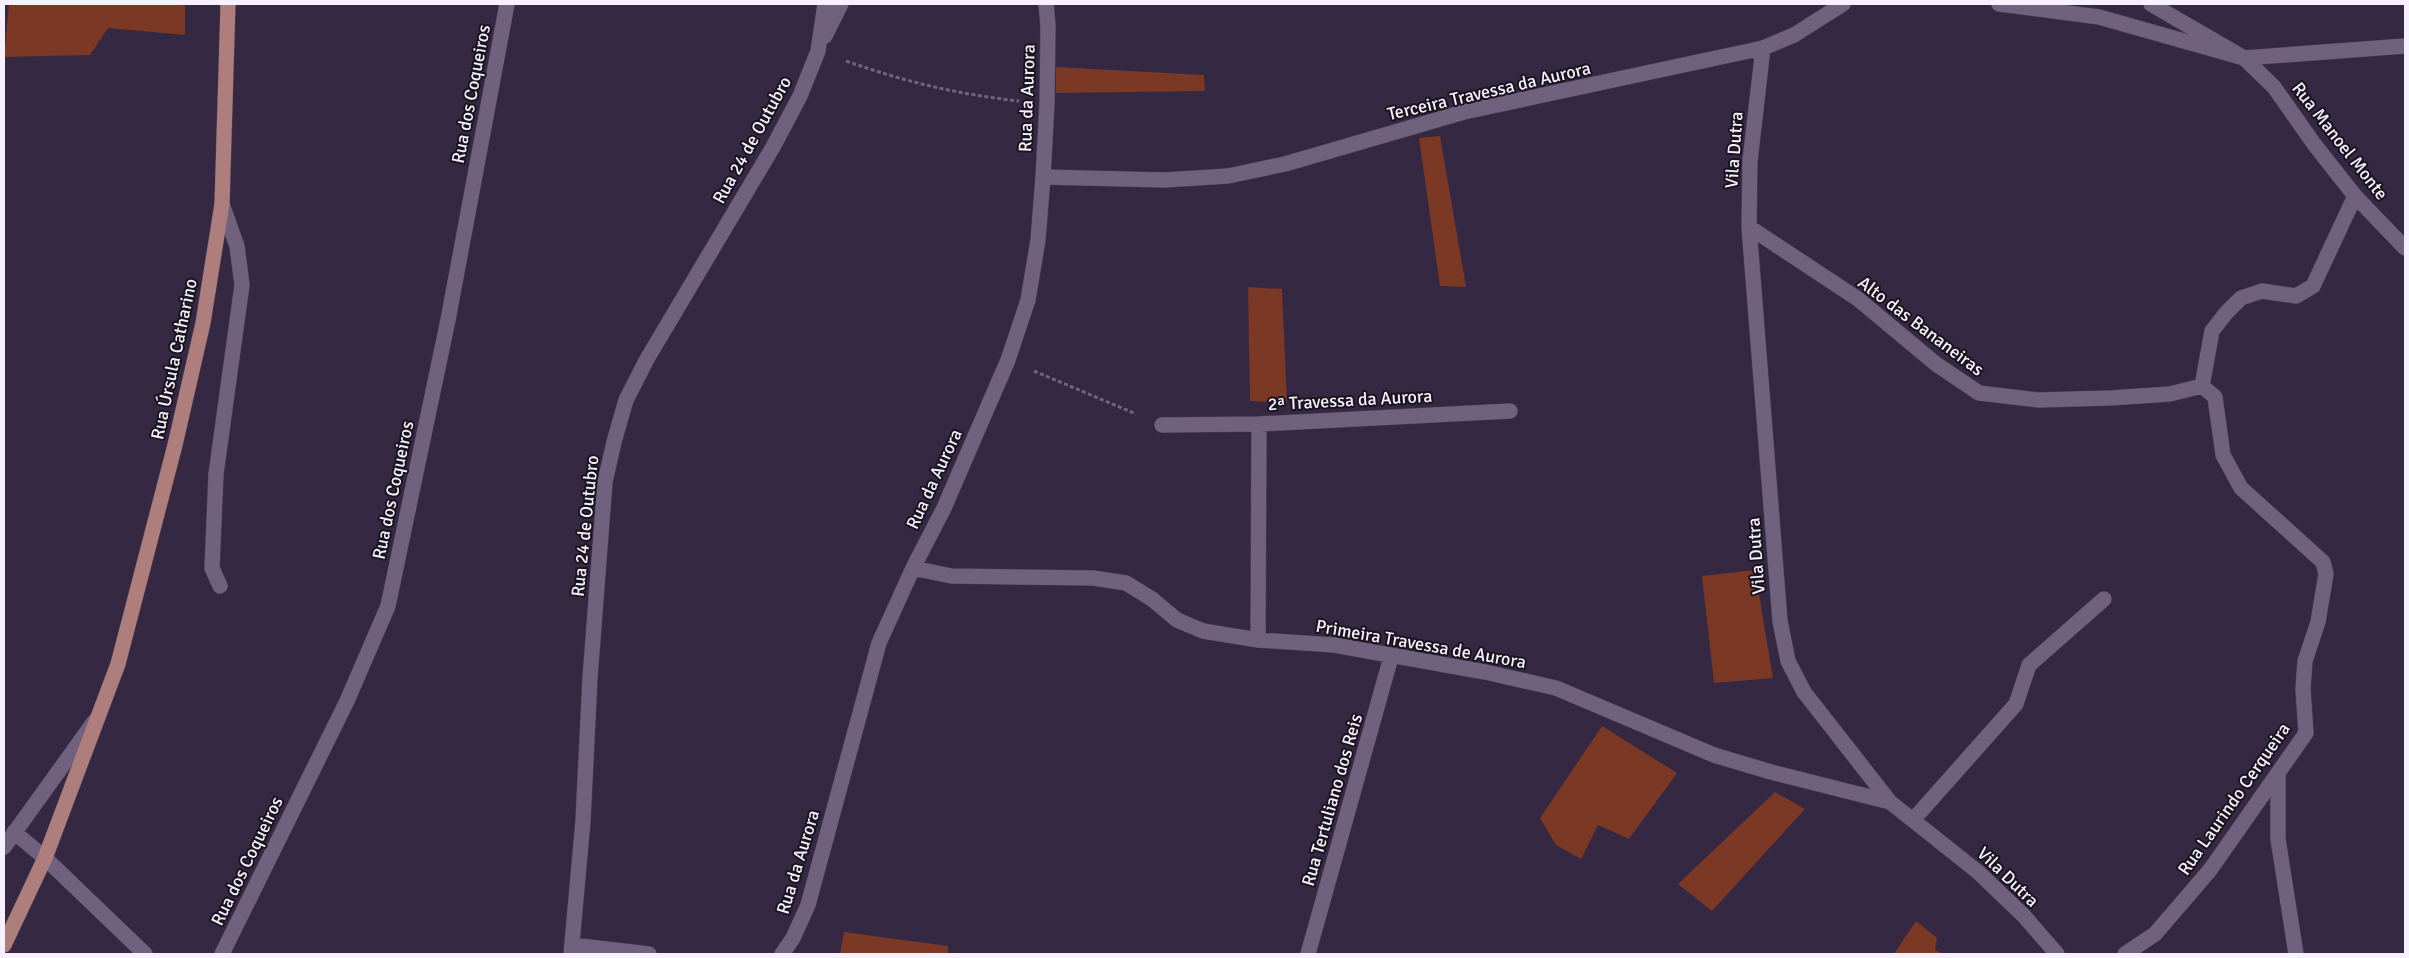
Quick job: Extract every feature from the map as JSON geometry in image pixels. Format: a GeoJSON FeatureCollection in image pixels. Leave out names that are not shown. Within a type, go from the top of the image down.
{"type":"FeatureCollection","features":[{"type":"Feature","properties":{"kind":"main road","name":"Rua Úrsula Catharino"},"geometry":{"type":"LineString","coordinates":[[4,945],[45,858],[118,664],[175,445],[203,323],[222,204],[228,4]]}},
{"type":"Feature","properties":{"kind":"street","name":"Rua dos Coqueiros"},"geometry":{"type":"LineString","coordinates":[[222,954],[347,701],[388,606],[448,320],[507,4]]}},
{"type":"Feature","properties":{"kind":"street","name":"Rua 24 de Outubro"},"geometry":{"type":"LineString","coordinates":[[571,950],[582,821],[590,678],[605,482],[614,442],[626,400],[647,359],[773,147],[800,96],[818,51],[825,4]]}},
{"type":"Feature","properties":{"kind":"street"},"geometry":{"type":"LineString","coordinates":[[818,51],[841,4]]}},
{"type":"Feature","properties":{"kind":"street","name":"Rua da Aurora"},"geometry":{"type":"LineString","coordinates":[[782,954],[793,938],[808,905],[879,643],[913,568],[944,508],[1008,360],[1028,300],[1038,240],[1043,176],[1047,104],[1048,25],[1046,4]]}},
{"type":"Feature","properties":{"kind":"street","name":"Terceira Travessa da Aurora"},"geometry":{"type":"LineString","coordinates":[[1043,176],[1164,180],[1228,176],[1285,164],[1464,112],[1763,48],[1794,35],[1843,4]]}},
{"type":"Feature","properties":{"kind":"street"},"geometry":{"type":"LineString","coordinates":[[1999,4],[2099,17],[2244,58],[2405,46]]}},
{"type":"Feature","properties":{"kind":"street"},"geometry":{"type":"LineString","coordinates":[[2151,4],[2244,58]]}},
{"type":"Feature","properties":{"kind":"street","name":"Vila Dutra"},"geometry":{"type":"LineString","coordinates":[[1763,48],[1750,161],[1749,226],[1780,622],[1788,661],[1804,692],[1890,802],[1978,872],[2024,916],[2057,954]]}},
{"type":"Feature","properties":{"kind":"street","name":"Rua Manoel Monte"},"geometry":{"type":"LineString","coordinates":[[2244,58],[2274,87],[2314,144],[2355,196],[2405,248]]}},
{"type":"Feature","properties":{"kind":"street"},"geometry":{"type":"LineString","coordinates":[[2202,386],[2212,332],[2226,313],[2240,298],[2262,291],[2296,296],[2313,286],[2355,196]]}},
{"type":"Feature","properties":{"kind":"street"},"geometry":{"type":"LineString","coordinates":[[220,586],[212,568],[216,474],[242,285],[237,246],[222,204]]}},
{"type":"Feature","properties":{"kind":"street","name":"Alto das Bananeiras"},"geometry":{"type":"LineString","coordinates":[[1749,226],[1858,299],[1936,364],[1979,393],[2038,400],[2110,398],[2170,394],[2202,386]]}},
{"type":"Feature","properties":{"kind":"street","name":"Rua Laurindo Cerqueira"},"geometry":{"type":"LineString","coordinates":[[2125,954],[2154,934],[2210,870],[2306,733],[2303,689],[2305,661],[2318,622],[2326,574],[2323,562],[2241,488],[2223,455],[2215,397],[2202,386]]}},
{"type":"Feature","properties":{"kind":"street","name":"2ª Travessa da Aurora"},"geometry":{"type":"LineString","coordinates":[[1258,640],[1259,424],[1510,410]]}},
{"type":"Feature","properties":{"kind":"street"},"geometry":{"type":"LineString","coordinates":[[1162,425],[1259,424]]}},
{"type":"Feature","properties":{"kind":"street","name":"Primeira Travessa de Aurora"},"geometry":{"type":"LineString","coordinates":[[913,568],[951,576],[1093,578],[1126,583],[1152,599],[1177,620],[1203,631],[1258,640],[1334,645],[1391,657],[1485,672],[1556,688],[1714,755],[1771,772],[1890,802]]}},
{"type":"Feature","properties":{"kind":"street"},"geometry":{"type":"LineString","coordinates":[[1913,820],[2016,704],[2029,665],[2104,599]]}},
{"type":"Feature","properties":{"kind":"street","name":"Rua Tertuliano dos Reis"},"geometry":{"type":"LineString","coordinates":[[1308,954],[1391,657]]}},
{"type":"Feature","properties":{"kind":"street","name":"Rua Úrsula Catharino"},"geometry":{"type":"LineString","coordinates":[[4,847],[100,713]]}},
{"type":"Feature","properties":{"kind":"street"},"geometry":{"type":"LineString","coordinates":[[2278,775],[2278,839],[2296,954]]}},
{"type":"Feature","properties":{"kind":"street"},"geometry":{"type":"LineString","coordinates":[[14,832],[45,858],[145,954]]}},
{"type":"Feature","properties":{"kind":"street"},"geometry":{"type":"LineString","coordinates":[[571,950],[649,954]]}},
{"type":"Feature","properties":{"kind":"path"},"geometry":{"type":"LineString","coordinates":[[818,51],[898,79],[958,93],[1047,104]]}},
{"type":"Feature","properties":{"kind":"path"},"geometry":{"type":"LineString","coordinates":[[1008,360],[1162,425]]}},
{"type":"Feature","properties":{"kind":"building"},"geometry":{"type":"Polygon","coordinates":[[[9,4],[185,4],[185,35],[108,28],[90,55],[4,57],[9,4]]]}},
{"type":"Feature","properties":{"kind":"building"},"geometry":{"type":"Polygon","coordinates":[[[1056,67],[1204,75],[1205,91],[1056,93],[1056,67]]]}},
{"type":"Feature","properties":{"kind":"building"},"geometry":{"type":"Polygon","coordinates":[[[1440,136],[1466,287],[1440,286],[1419,138],[1440,136]]]}},
{"type":"Feature","properties":{"kind":"building"},"geometry":{"type":"Polygon","coordinates":[[[1248,287],[1282,289],[1287,403],[1250,401],[1248,287]]]}},
{"type":"Feature","properties":{"kind":"building"},"geometry":{"type":"Polygon","coordinates":[[[1755,570],[1773,678],[1714,683],[1702,576],[1755,570]]]}},
{"type":"Feature","properties":{"kind":"building"},"geometry":{"type":"Polygon","coordinates":[[[1602,726],[1677,773],[1629,839],[1598,825],[1581,859],[1556,845],[1540,818],[1602,726]]]}},
{"type":"Feature","properties":{"kind":"building"},"geometry":{"type":"Polygon","coordinates":[[[1775,792],[1805,809],[1712,911],[1678,884],[1775,792]]]}},
{"type":"Feature","properties":{"kind":"building"},"geometry":{"type":"Polygon","coordinates":[[[1916,921],[1937,938],[1935,950],[1943,954],[1894,954],[1916,921]]]}},
{"type":"Feature","properties":{"kind":"building"},"geometry":{"type":"Polygon","coordinates":[[[844,932],[948,946],[948,954],[840,954],[844,932]]]}}]}
